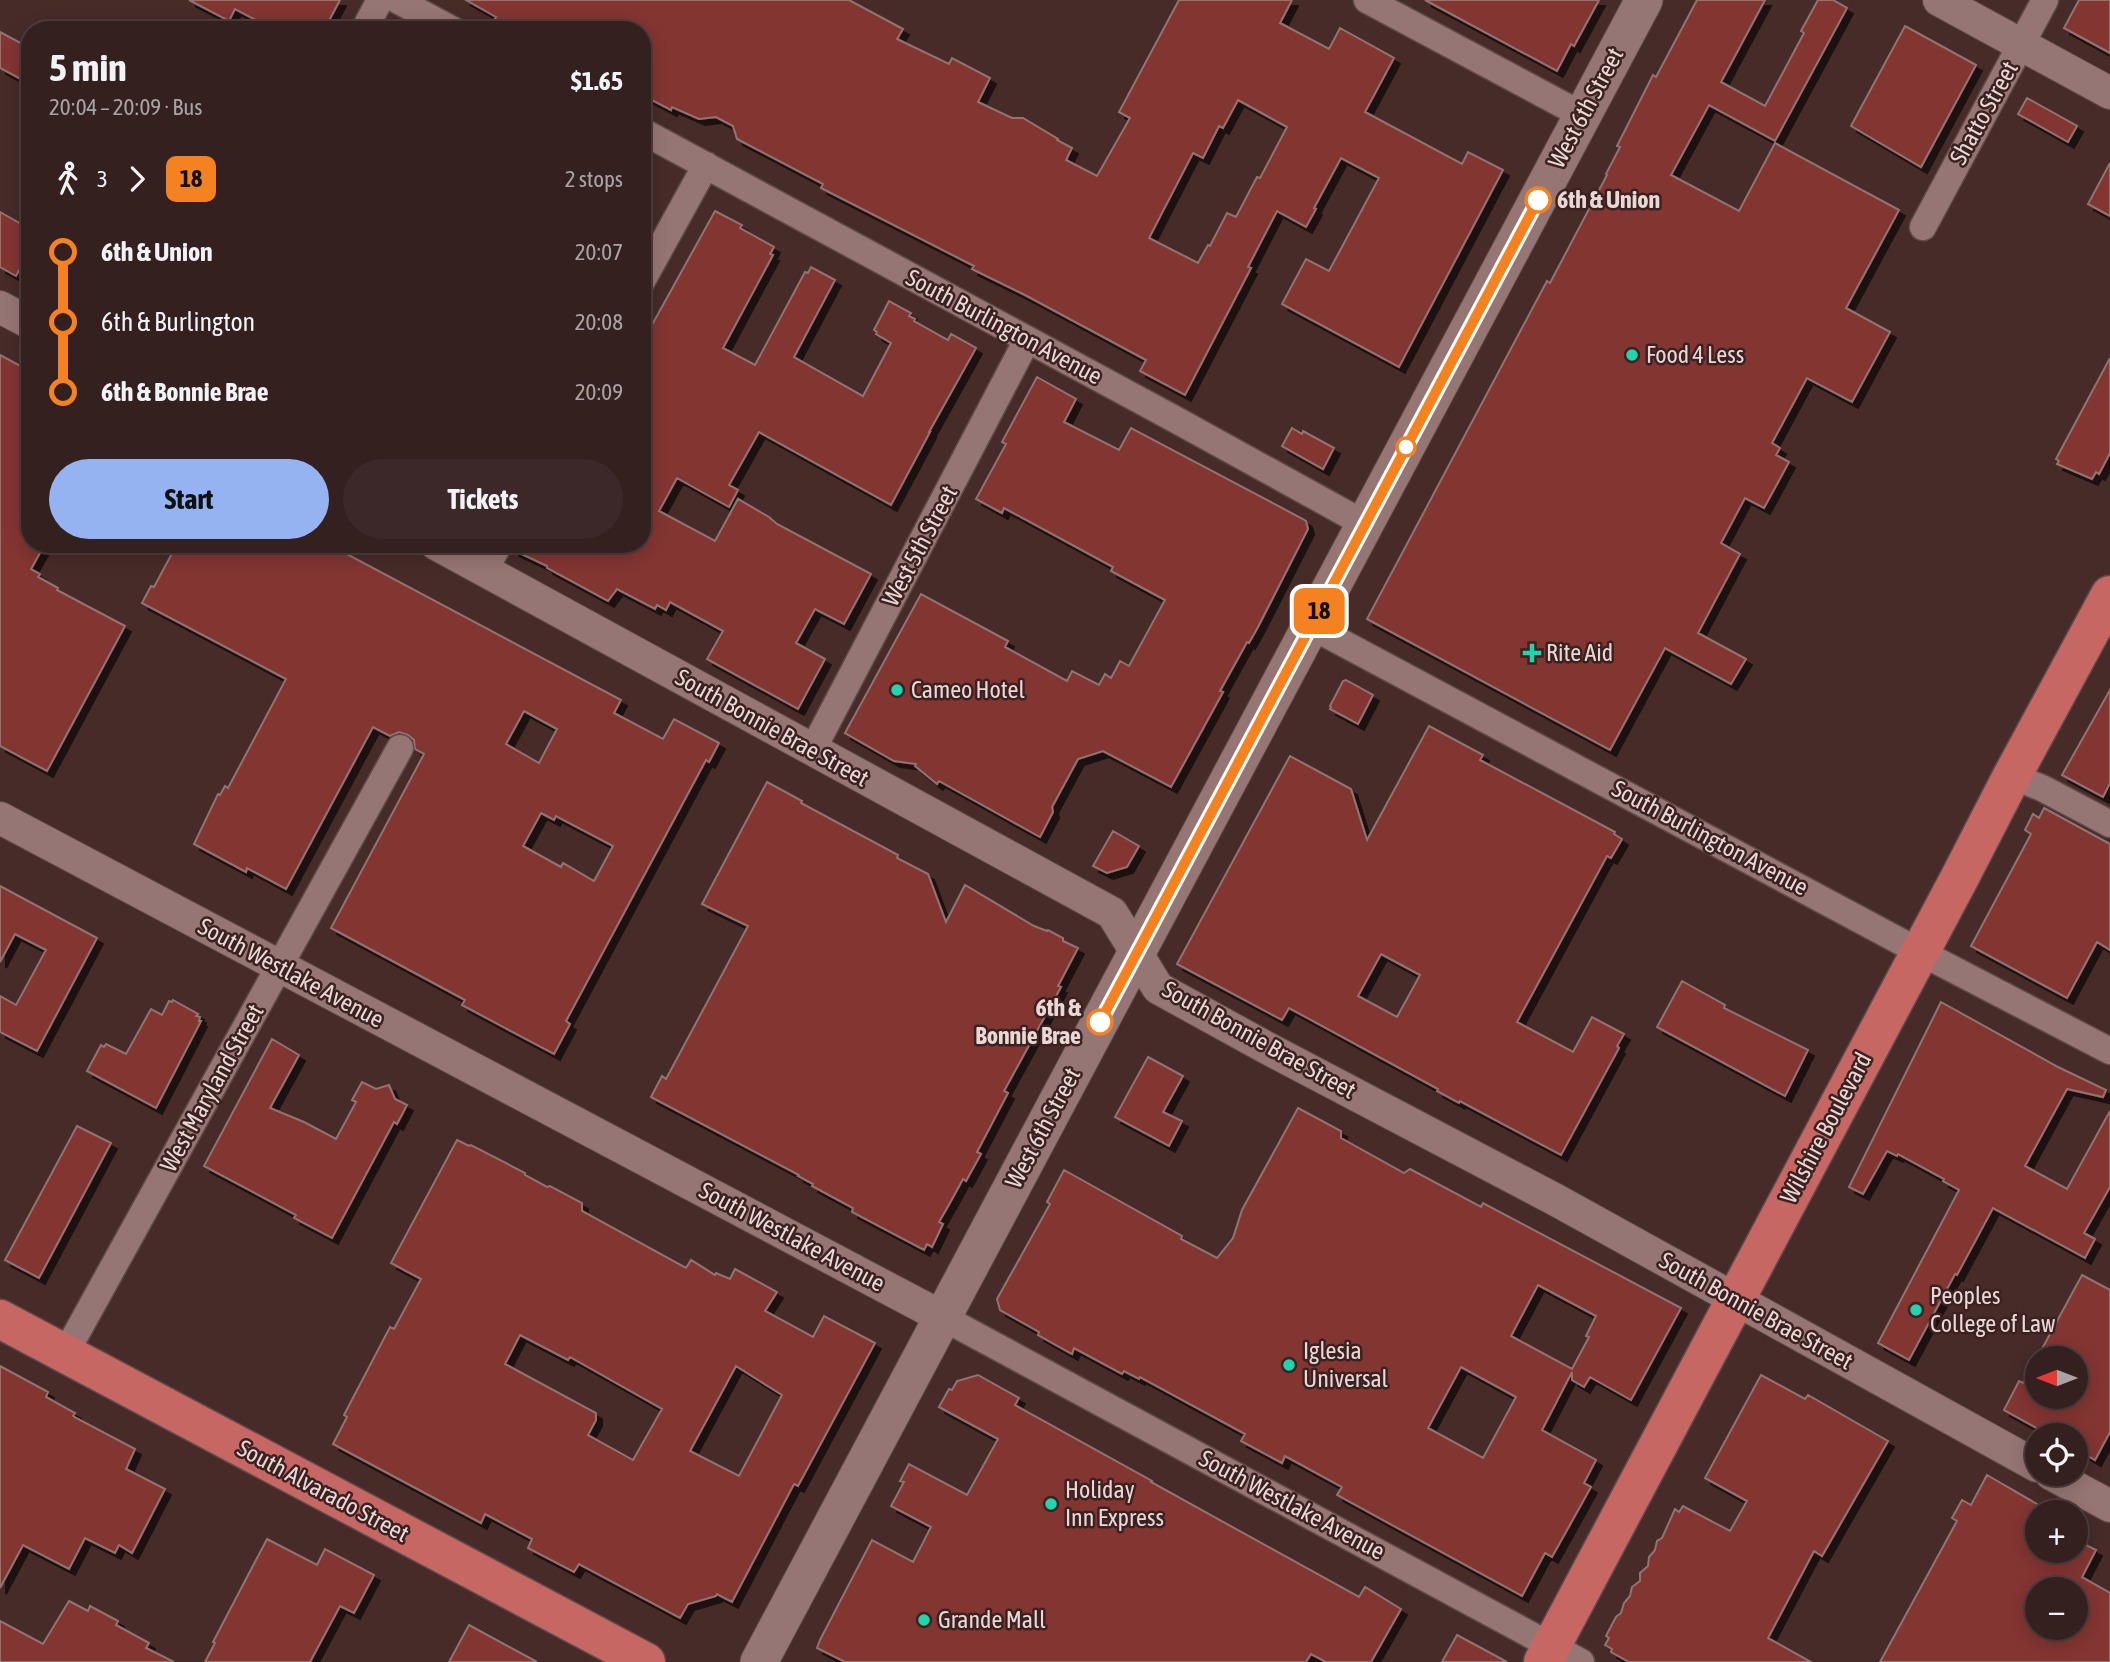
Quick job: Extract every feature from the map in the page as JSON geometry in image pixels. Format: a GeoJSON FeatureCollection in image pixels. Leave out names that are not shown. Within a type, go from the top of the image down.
{"type":"FeatureCollection","features":[{"type":"Feature","properties":{"kind":"main road","name":"West 6th Street"},"geometry":{"type":"LineString","coordinates":[[759,1662],[1644,0]]}},
{"type":"Feature","properties":{"kind":"main road","name":"Wilshire Boulevard"},"geometry":{"type":"LineString","coordinates":[[1558,1656],[1735,1300],[2110,595]]}},
{"type":"Feature","properties":{"kind":"main road","name":"South Alvarado Street"},"geometry":{"type":"LineString","coordinates":[[0,1319],[646,1662]]}},
{"type":"Feature","properties":{"kind":"street"},"geometry":{"type":"LineString","coordinates":[[368,21],[380,0]]}},
{"type":"Feature","properties":{"kind":"street"},"geometry":{"type":"LineString","coordinates":[[397,0],[436,21]]}},
{"type":"Feature","properties":{"kind":"street"},"geometry":{"type":"LineString","coordinates":[[1367,0],[1583,116]]}},
{"type":"Feature","properties":{"kind":"street"},"geometry":{"type":"LineString","coordinates":[[1939,0],[2110,93]]}},
{"type":"Feature","properties":{"kind":"street","name":"Shatto Street"},"geometry":{"type":"LineString","coordinates":[[1923,227],[2045,0]]}},
{"type":"Feature","properties":{"kind":"street","name":"South Burlington Avenue"},"geometry":{"type":"LineString","coordinates":[[651,136],[1365,524]]}},
{"type":"Feature","properties":{"kind":"street"},"geometry":{"type":"LineString","coordinates":[[651,265],[706,165]]}},
{"type":"Feature","properties":{"kind":"street"},"geometry":{"type":"LineString","coordinates":[[0,307],[21,318]]}},
{"type":"Feature","properties":{"kind":"street","name":"West 5th Street"},"geometry":{"type":"LineString","coordinates":[[812,751],[1027,340]]}},
{"type":"Feature","properties":{"kind":"street","name":"South Bonnie Brae Street"},"geometry":{"type":"LineString","coordinates":[[475,553],[492,557],[812,751],[1112,913],[1158,988],[1279,1055],[1556,1200],[2025,1459]]}},
{"type":"Feature","properties":{"kind":"street","name":"South Burlington Avenue"},"geometry":{"type":"LineString","coordinates":[[1311,626],[2110,1051]]}},
{"type":"Feature","properties":{"kind":"street","name":"West Maryland Street"},"geometry":{"type":"LineString","coordinates":[[65,1354],[400,747]]}},
{"type":"Feature","properties":{"kind":"street"},"geometry":{"type":"LineString","coordinates":[[2012,776],[2042,788],[2110,824]]}},
{"type":"Feature","properties":{"kind":"street","name":"South Westlake Avenue"},"geometry":{"type":"LineString","coordinates":[[0,818],[942,1317],[1558,1656]]}},
{"type":"Feature","properties":{"kind":"street"},"geometry":{"type":"LineString","coordinates":[[2072,1486],[2110,1506]]}},
{"type":"Feature","properties":{"kind":"building"},"geometry":{"type":"Polygon","coordinates":[[[189,0],[340,0],[329,21],[258,21],[235,9],[229,21],[189,0]]]}},
{"type":"Feature","properties":{"kind":"building"},"geometry":{"type":"Polygon","coordinates":[[[466,0],[849,0],[903,29],[897,39],[949,64],[952,58],[990,78],[978,102],[1012,118],[1023,118],[1058,139],[1072,148],[1066,160],[1097,176],[1130,118],[1119,112],[1179,0],[1292,0],[1280,23],[1329,49],[1340,28],[1394,58],[1365,112],[1462,164],[1468,152],[1503,170],[1399,367],[1282,304],[1306,259],[1329,271],[1379,178],[1341,158],[1306,227],[1277,211],[1248,267],[1251,268],[1185,395],[1140,371],[1146,360],[972,269],[974,266],[821,188],[823,184],[737,139],[733,126],[716,117],[699,119],[672,107],[671,110],[651,100],[651,21],[494,21],[496,17],[466,0]],[[1238,100],[1223,128],[1219,126],[1203,158],[1193,153],[1149,238],[1198,263],[1227,213],[1236,217],[1257,177],[1260,178],[1287,127],[1238,100]]]}},
{"type":"Feature","properties":{"kind":"building"},"geometry":{"type":"Polygon","coordinates":[[[1425,0],[1599,0],[1557,71],[1425,0]]]}},
{"type":"Feature","properties":{"kind":"building"},"geometry":{"type":"Polygon","coordinates":[[[1697,0],[1765,0],[1721,82],[1765,106],[1804,33],[1801,31],[1818,0],[1833,0],[1847,8],[1775,141],[1709,105],[1671,175],[1739,211],[1775,143],[1899,210],[1846,308],[1890,332],[1852,402],[1807,378],[1772,443],[1780,448],[1776,455],[1789,462],[1764,508],[1745,498],[1721,543],[1740,554],[1698,633],[1746,659],[1731,684],[1665,648],[1610,750],[1367,619],[1547,281],[1550,283],[1607,175],[1620,147],[1617,146],[1653,75],[1656,77],[1697,0]]]}},
{"type":"Feature","properties":{"kind":"building"},"geometry":{"type":"Polygon","coordinates":[[[2079,0],[2110,0],[2110,53],[2064,28],[2079,0]]]}},
{"type":"Feature","properties":{"kind":"building"},"geometry":{"type":"Polygon","coordinates":[[[1905,26],[1976,65],[1921,167],[1851,126],[1905,26]]]}},
{"type":"Feature","properties":{"kind":"building"},"geometry":{"type":"Polygon","coordinates":[[[0,32],[21,43],[21,79],[0,68],[0,32]]]}},
{"type":"Feature","properties":{"kind":"building"},"geometry":{"type":"Polygon","coordinates":[[[2027,98],[2077,126],[2068,142],[2018,114],[2027,98]]]}},
{"type":"Feature","properties":{"kind":"building"},"geometry":{"type":"Polygon","coordinates":[[[2110,163],[2110,216],[2088,204],[2110,163]]]}},
{"type":"Feature","properties":{"kind":"building"},"geometry":{"type":"Polygon","coordinates":[[[715,211],[742,225],[740,228],[774,247],[770,254],[773,255],[723,348],[755,365],[805,272],[808,273],[811,267],[835,280],[794,357],[863,396],[891,343],[874,330],[889,301],[911,313],[909,316],[915,319],[914,321],[948,340],[951,334],[976,348],[891,505],[759,432],[729,485],[738,490],[729,507],[677,478],[659,511],[715,541],[738,499],[777,524],[871,574],[844,624],[815,609],[796,643],[825,659],[798,709],[707,659],[723,631],[670,602],[666,610],[657,605],[655,609],[617,589],[608,601],[519,553],[651,553],[651,327],[715,211]]]}},
{"type":"Feature","properties":{"kind":"building"},"geometry":{"type":"Polygon","coordinates":[[[0,212],[21,224],[21,267],[16,276],[0,267],[0,212]]]}},
{"type":"Feature","properties":{"kind":"building"},"geometry":{"type":"Polygon","coordinates":[[[0,355],[21,366],[21,553],[40,553],[31,569],[40,574],[38,577],[125,626],[47,771],[0,746],[0,355]]]}},
{"type":"Feature","properties":{"kind":"building"},"geometry":{"type":"Polygon","coordinates":[[[2110,358],[2110,453],[2099,474],[2096,472],[2092,479],[2057,464],[2059,461],[2056,459],[2110,358]]]}},
{"type":"Feature","properties":{"kind":"building"},"geometry":{"type":"Polygon","coordinates":[[[1037,377],[1076,399],[1064,422],[1119,450],[1131,428],[1301,518],[1306,521],[1308,529],[1171,787],[1103,751],[1078,759],[1052,807],[1053,812],[1040,837],[939,781],[937,784],[915,766],[916,764],[894,761],[845,733],[921,594],[1008,641],[1005,647],[1067,681],[1072,671],[1099,685],[1105,674],[1111,678],[1120,661],[1129,666],[1165,600],[1111,571],[1113,567],[1004,508],[1002,513],[976,499],[1006,444],[1002,442],[1037,377]]]}},
{"type":"Feature","properties":{"kind":"building"},"geometry":{"type":"Polygon","coordinates":[[[1292,428],[1334,448],[1323,469],[1282,446],[1292,428]]]}},
{"type":"Feature","properties":{"kind":"building"},"geometry":{"type":"Polygon","coordinates":[[[172,553],[345,553],[621,700],[614,713],[663,739],[674,719],[719,743],[709,762],[706,760],[566,1021],[570,1024],[554,1054],[462,1005],[465,1000],[331,928],[424,754],[415,749],[414,740],[408,735],[399,732],[390,736],[373,727],[286,889],[247,868],[246,872],[194,844],[218,794],[220,795],[225,786],[228,788],[286,679],[142,603],[151,586],[154,587],[172,553]],[[524,711],[506,744],[539,763],[557,729],[524,711]],[[541,813],[523,846],[561,867],[563,863],[594,881],[613,846],[556,816],[554,820],[541,813]]]}},
{"type":"Feature","properties":{"kind":"building"},"geometry":{"type":"Polygon","coordinates":[[[1346,680],[1373,695],[1358,724],[1330,709],[1343,681],[1346,680]]]}},
{"type":"Feature","properties":{"kind":"building"},"geometry":{"type":"Polygon","coordinates":[[[2110,690],[2110,783],[2103,797],[2062,775],[2110,690]]]}},
{"type":"Feature","properties":{"kind":"building"},"geometry":{"type":"Polygon","coordinates":[[[1429,726],[1483,755],[1480,760],[1615,832],[1614,834],[1622,839],[1611,858],[1607,856],[1517,1022],[1573,1052],[1592,1017],[1624,1034],[1561,1155],[1460,1101],[1459,1103],[1289,1008],[1282,1020],[1177,964],[1290,756],[1351,789],[1367,840],[1429,726]],[[1381,954],[1358,996],[1397,1017],[1420,975],[1381,954]]]}},
{"type":"Feature","properties":{"kind":"building"},"geometry":{"type":"Polygon","coordinates":[[[767,782],[928,874],[946,922],[965,885],[1034,926],[1048,930],[1078,948],[1058,986],[1061,987],[1004,1091],[1008,1093],[977,1152],[981,1154],[966,1181],[963,1179],[939,1222],[943,1224],[932,1247],[927,1244],[924,1250],[852,1212],[853,1208],[812,1186],[813,1184],[799,1175],[651,1097],[662,1076],[666,1079],[748,926],[702,904],[767,782]]]}},
{"type":"Feature","properties":{"kind":"building"},"geometry":{"type":"Polygon","coordinates":[[[2044,808],[2110,844],[2110,950],[2097,942],[2067,998],[1971,946],[2031,834],[2025,830],[2033,814],[2039,818],[2044,808]]]}},
{"type":"Feature","properties":{"kind":"building"},"geometry":{"type":"Polygon","coordinates":[[[1113,831],[1139,846],[1127,867],[1107,873],[1093,866],[1113,831]]]}},
{"type":"Feature","properties":{"kind":"building"},"geometry":{"type":"Polygon","coordinates":[[[0,886],[97,938],[37,1051],[0,1032],[0,996],[16,1005],[46,950],[15,934],[0,962],[0,886]]]}},
{"type":"Feature","properties":{"kind":"building"},"geometry":{"type":"Polygon","coordinates":[[[1682,981],[1725,1005],[1724,1008],[1808,1050],[1785,1096],[1657,1027],[1682,981]]]}},
{"type":"Feature","properties":{"kind":"building"},"geometry":{"type":"Polygon","coordinates":[[[173,1000],[198,1014],[196,1016],[200,1017],[201,1021],[156,1108],[87,1071],[101,1045],[104,1047],[106,1044],[126,1054],[151,1009],[162,1015],[169,1001],[173,1000]]]}},
{"type":"Feature","properties":{"kind":"building"},"geometry":{"type":"Polygon","coordinates":[[[1941,1002],[2058,1067],[2106,1090],[2103,1097],[2067,1089],[2025,1166],[2067,1189],[2110,1111],[2110,1187],[2084,1233],[2095,1239],[2085,1258],[1993,1208],[1909,1360],[1878,1343],[1959,1190],[1898,1154],[1897,1156],[1887,1151],[1863,1194],[1849,1187],[1941,1002]]]}},
{"type":"Feature","properties":{"kind":"building"},"geometry":{"type":"Polygon","coordinates":[[[272,1039],[299,1055],[270,1108],[336,1139],[356,1102],[352,1100],[362,1082],[376,1089],[389,1085],[395,1099],[407,1105],[397,1124],[394,1122],[332,1238],[294,1218],[296,1215],[204,1166],[272,1039]]]}},
{"type":"Feature","properties":{"kind":"building"},"geometry":{"type":"Polygon","coordinates":[[[1148,1057],[1183,1076],[1163,1112],[1182,1121],[1169,1146],[1115,1117],[1148,1057]]]}},
{"type":"Feature","properties":{"kind":"building","name":"Iglesia Universal"},"geometry":{"type":"Polygon","coordinates":[[[1298,1108],[1341,1131],[1341,1138],[1404,1173],[1410,1169],[1481,1207],[1483,1203],[1681,1308],[1631,1400],[1590,1377],[1584,1387],[1572,1380],[1572,1372],[1542,1430],[1596,1460],[1584,1483],[1591,1487],[1552,1557],[1545,1553],[1522,1596],[1337,1495],[1342,1487],[1285,1456],[1282,1463],[1241,1441],[1245,1434],[1140,1377],[1139,1379],[1124,1371],[1122,1374],[1074,1348],[1072,1354],[1000,1310],[997,1299],[1050,1204],[1047,1202],[1064,1170],[1217,1258],[1233,1238],[1242,1210],[1298,1108]],[[1538,1285],[1511,1336],[1572,1369],[1589,1337],[1586,1336],[1596,1316],[1538,1285]],[[1461,1367],[1428,1428],[1483,1458],[1516,1397],[1461,1367]]]}},
{"type":"Feature","properties":{"kind":"building"},"geometry":{"type":"Polygon","coordinates":[[[77,1126],[111,1143],[39,1278],[5,1260],[77,1126]]]}},
{"type":"Feature","properties":{"kind":"building"},"geometry":{"type":"Polygon","coordinates":[[[457,1140],[582,1203],[582,1211],[686,1268],[691,1260],[715,1275],[716,1273],[730,1279],[735,1269],[777,1292],[765,1311],[813,1337],[824,1316],[875,1343],[798,1486],[794,1484],[732,1602],[717,1594],[688,1604],[680,1618],[579,1564],[574,1572],[528,1548],[532,1539],[485,1514],[481,1523],[333,1444],[347,1417],[344,1415],[390,1327],[394,1329],[421,1279],[391,1263],[457,1140]],[[520,1335],[505,1364],[596,1413],[596,1420],[588,1435],[633,1460],[662,1409],[570,1357],[568,1360],[520,1335]],[[736,1366],[690,1451],[739,1476],[782,1395],[736,1366]]]}},
{"type":"Feature","properties":{"kind":"building"},"geometry":{"type":"Polygon","coordinates":[[[2082,1275],[2110,1290],[2110,1432],[2095,1460],[2088,1456],[2088,1423],[2027,1423],[2004,1410],[2019,1381],[2023,1383],[2025,1379],[2025,1409],[2088,1409],[2088,1346],[2043,1346],[2082,1275]]]}},
{"type":"Feature","properties":{"kind":"building"},"geometry":{"type":"Polygon","coordinates":[[[0,1366],[48,1392],[46,1397],[75,1413],[73,1416],[76,1418],[135,1449],[126,1469],[165,1489],[132,1553],[119,1545],[115,1553],[85,1538],[69,1569],[23,1545],[0,1588],[0,1366]]]}},
{"type":"Feature","properties":{"kind":"building"},"geometry":{"type":"Polygon","coordinates":[[[978,1375],[1019,1398],[1015,1405],[1151,1482],[1359,1597],[1365,1587],[1401,1609],[1371,1662],[1326,1662],[1311,1654],[1306,1662],[845,1662],[817,1648],[872,1540],[913,1562],[931,1527],[891,1506],[904,1482],[900,1481],[909,1464],[967,1495],[998,1439],[939,1407],[957,1381],[978,1375]]]}},
{"type":"Feature","properties":{"kind":"building"},"geometry":{"type":"Polygon","coordinates":[[[1761,1375],[1805,1399],[1808,1395],[1888,1441],[1822,1556],[1814,1551],[1768,1638],[1811,1662],[1629,1662],[1611,1652],[1612,1649],[1605,1645],[1609,1638],[1606,1636],[1621,1613],[1632,1587],[1640,1581],[1640,1573],[1648,1566],[1649,1557],[1655,1550],[1657,1541],[1662,1538],[1675,1509],[1679,1512],[1683,1506],[1730,1531],[1747,1501],[1705,1478],[1761,1375]]]}},
{"type":"Feature","properties":{"kind":"building"},"geometry":{"type":"Polygon","coordinates":[[[1987,1475],[2030,1500],[2025,1500],[2025,1563],[2088,1563],[2088,1546],[2096,1550],[2082,1577],[2025,1577],[2025,1640],[2088,1640],[2088,1580],[2110,1593],[2110,1662],[1880,1662],[1957,1521],[1952,1518],[1962,1500],[1971,1505],[1987,1475]]]}},
{"type":"Feature","properties":{"kind":"building"},"geometry":{"type":"Polygon","coordinates":[[[267,1539],[317,1565],[325,1549],[374,1575],[354,1613],[340,1606],[310,1662],[205,1662],[215,1643],[213,1642],[267,1539]]]}},
{"type":"Feature","properties":{"kind":"building"},"geometry":{"type":"Polygon","coordinates":[[[69,1601],[88,1611],[90,1606],[118,1621],[116,1625],[149,1643],[146,1648],[174,1662],[0,1662],[0,1621],[43,1644],[69,1601]]]}},
{"type":"Feature","properties":{"kind":"building"},"geometry":{"type":"Polygon","coordinates":[[[469,1625],[537,1662],[449,1662],[469,1625]]]}},
{"type":"Feature","properties":{"kind":"building"},"geometry":{"type":"Polygon","coordinates":[[[1457,1635],[1470,1642],[1507,1662],[1442,1662],[1457,1635]]]}},
{"type":"Feature","properties":{"kind":"bus line","name":"18"},"geometry":{"type":"LineString","coordinates":[[1100,1022],[1538,200]]}},
{"type":"Feature","properties":{"kind":"place","name":"6th & Union"},"geometry":{"type":"Point","coordinates":[1538,200]}},
{"type":"Feature","properties":{"kind":"place","name":"Food 4 Less"},"geometry":{"type":"Point","coordinates":[1632,355]}},
{"type":"Feature","properties":{"kind":"place","name":"Rite Aid"},"geometry":{"type":"Point","coordinates":[1532,653]}},
{"type":"Feature","properties":{"kind":"place","name":"Cameo Hotel"},"geometry":{"type":"Point","coordinates":[897,690]}},
{"type":"Feature","properties":{"kind":"place","name":"6th & Bonnie Brae"},"geometry":{"type":"Point","coordinates":[1100,1022]}},
{"type":"Feature","properties":{"kind":"place","name":"Peoples College of Law"},"geometry":{"type":"Point","coordinates":[1916,1310]}},
{"type":"Feature","properties":{"kind":"place","name":"Iglesia Universal"},"geometry":{"type":"Point","coordinates":[1289,1365]}},
{"type":"Feature","properties":{"kind":"place","name":"Holiday Inn Express"},"geometry":{"type":"Point","coordinates":[1051,1504]}},
{"type":"Feature","properties":{"kind":"place","name":"Grande Mall"},"geometry":{"type":"Point","coordinates":[924,1620]}}]}
